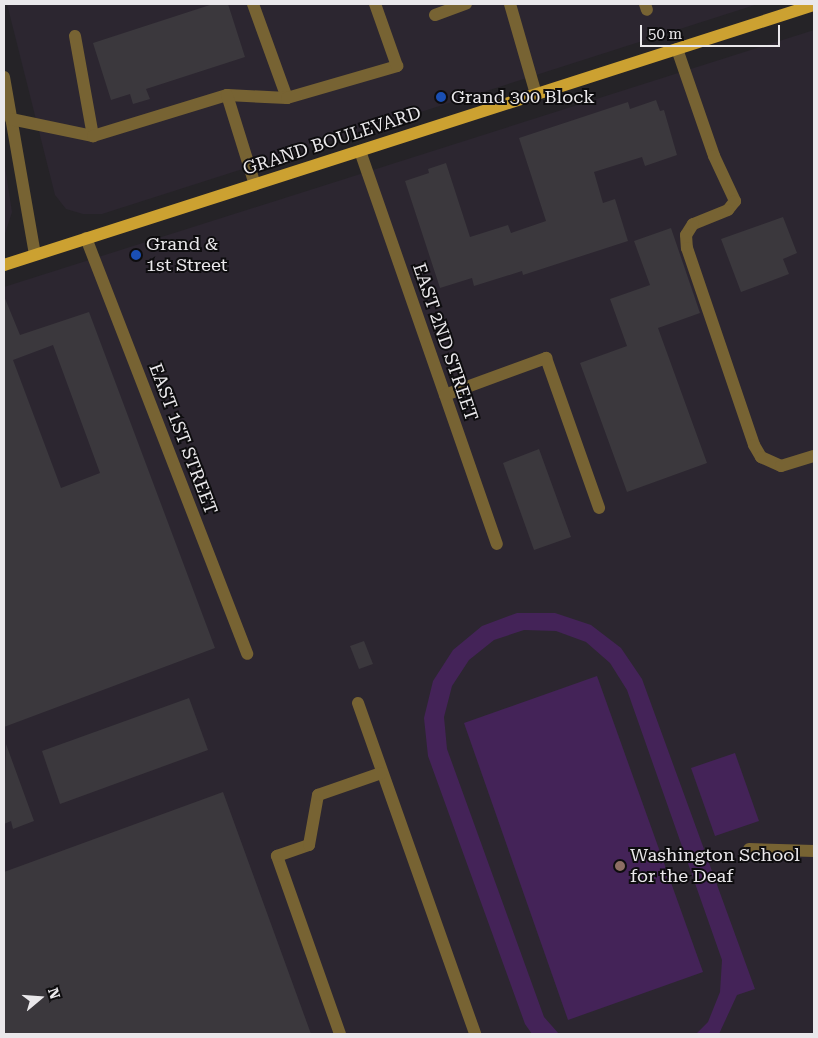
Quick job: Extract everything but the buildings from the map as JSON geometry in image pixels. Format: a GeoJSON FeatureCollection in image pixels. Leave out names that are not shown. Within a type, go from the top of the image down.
{"type":"FeatureCollection","features":[{"type":"Feature","properties":{"kind":"main road","name":"GRAND BOULEVARD"},"geometry":{"type":"LineString","coordinates":[[4,265],[814,5]]}},
{"type":"Feature","properties":{"kind":"street"},"geometry":{"type":"LineString","coordinates":[[253,4],[287,98]]}},
{"type":"Feature","properties":{"kind":"street"},"geometry":{"type":"LineString","coordinates":[[11,119],[93,136],[227,94],[287,98],[397,66],[375,4]]}},
{"type":"Feature","properties":{"kind":"street"},"geometry":{"type":"LineString","coordinates":[[435,15],[466,4]]}},
{"type":"Feature","properties":{"kind":"street"},"geometry":{"type":"LineString","coordinates":[[510,4],[536,94]]}},
{"type":"Feature","properties":{"kind":"street"},"geometry":{"type":"LineString","coordinates":[[75,36],[93,136]]}},
{"type":"Feature","properties":{"kind":"street"},"geometry":{"type":"LineString","coordinates":[[677,49],[714,156],[735,201],[728,210],[694,224],[686,235],[754,445],[761,457],[780,466],[814,456]]}},
{"type":"Feature","properties":{"kind":"street"},"geometry":{"type":"LineString","coordinates":[[4,77],[35,254]]}},
{"type":"Feature","properties":{"kind":"street"},"geometry":{"type":"LineString","coordinates":[[227,94],[255,185]]}},
{"type":"Feature","properties":{"kind":"street","name":"EAST 2ND STREET"},"geometry":{"type":"LineString","coordinates":[[360,151],[497,544]]}},
{"type":"Feature","properties":{"kind":"street","name":"EAST 1ST STREET"},"geometry":{"type":"LineString","coordinates":[[86,238],[247,654]]}},
{"type":"Feature","properties":{"kind":"street"},"geometry":{"type":"LineString","coordinates":[[445,395],[546,358],[599,508]]}},
{"type":"Feature","properties":{"kind":"street"},"geometry":{"type":"LineString","coordinates":[[358,703],[381,773],[475,1034]]}},
{"type":"Feature","properties":{"kind":"street"},"geometry":{"type":"LineString","coordinates":[[340,1034],[277,856],[309,845],[318,795],[381,773]]}},
{"type":"Feature","properties":{"kind":"street"},"geometry":{"type":"LineString","coordinates":[[748,849],[814,851]]}},
{"type":"Feature","properties":{"kind":"shaded area"},"geometry":{"type":"Polygon","coordinates":[[[7,4],[758,4],[102,214],[83,214],[66,209],[55,195],[7,4]]]}},
{"type":"Feature","properties":{"kind":"shaded area"},"geometry":{"type":"Polygon","coordinates":[[[814,30],[814,1034],[4,1034],[4,287],[814,30]]]}},
{"type":"Feature","properties":{"kind":"shaded area"},"geometry":{"type":"Polygon","coordinates":[[[4,160],[12,212],[4,237],[4,160]]]}},
{"type":"Feature","properties":{"kind":"shaded area"},"geometry":{"type":"Polygon","coordinates":[[[517,613],[555,613],[591,625],[621,648],[642,679],[755,989],[737,995],[719,1034],[696,1034],[708,1022],[720,992],[722,960],[627,690],[610,663],[586,642],[556,631],[524,630],[494,640],[469,660],[452,686],[444,717],[447,749],[544,1017],[559,1034],[532,1034],[525,1024],[428,756],[424,718],[433,681],[453,650],[482,626],[517,613]]]}},
{"type":"Feature","properties":{"kind":"shaded area"},"geometry":{"type":"Polygon","coordinates":[[[597,676],[703,972],[568,1020],[464,723],[597,676]]]}},
{"type":"Feature","properties":{"kind":"shaded area"},"geometry":{"type":"Polygon","coordinates":[[[735,753],[759,821],[715,836],[691,768],[735,753]]]}},
{"type":"Feature","properties":{"kind":"place","name":"Grand 300 Block"},"geometry":{"type":"Point","coordinates":[441,97]}},
{"type":"Feature","properties":{"kind":"place","name":"Grand & 1st Street"},"geometry":{"type":"Point","coordinates":[136,255]}},
{"type":"Feature","properties":{"kind":"place","name":"Washington School for the Deaf"},"geometry":{"type":"Point","coordinates":[620,866]}}]}
